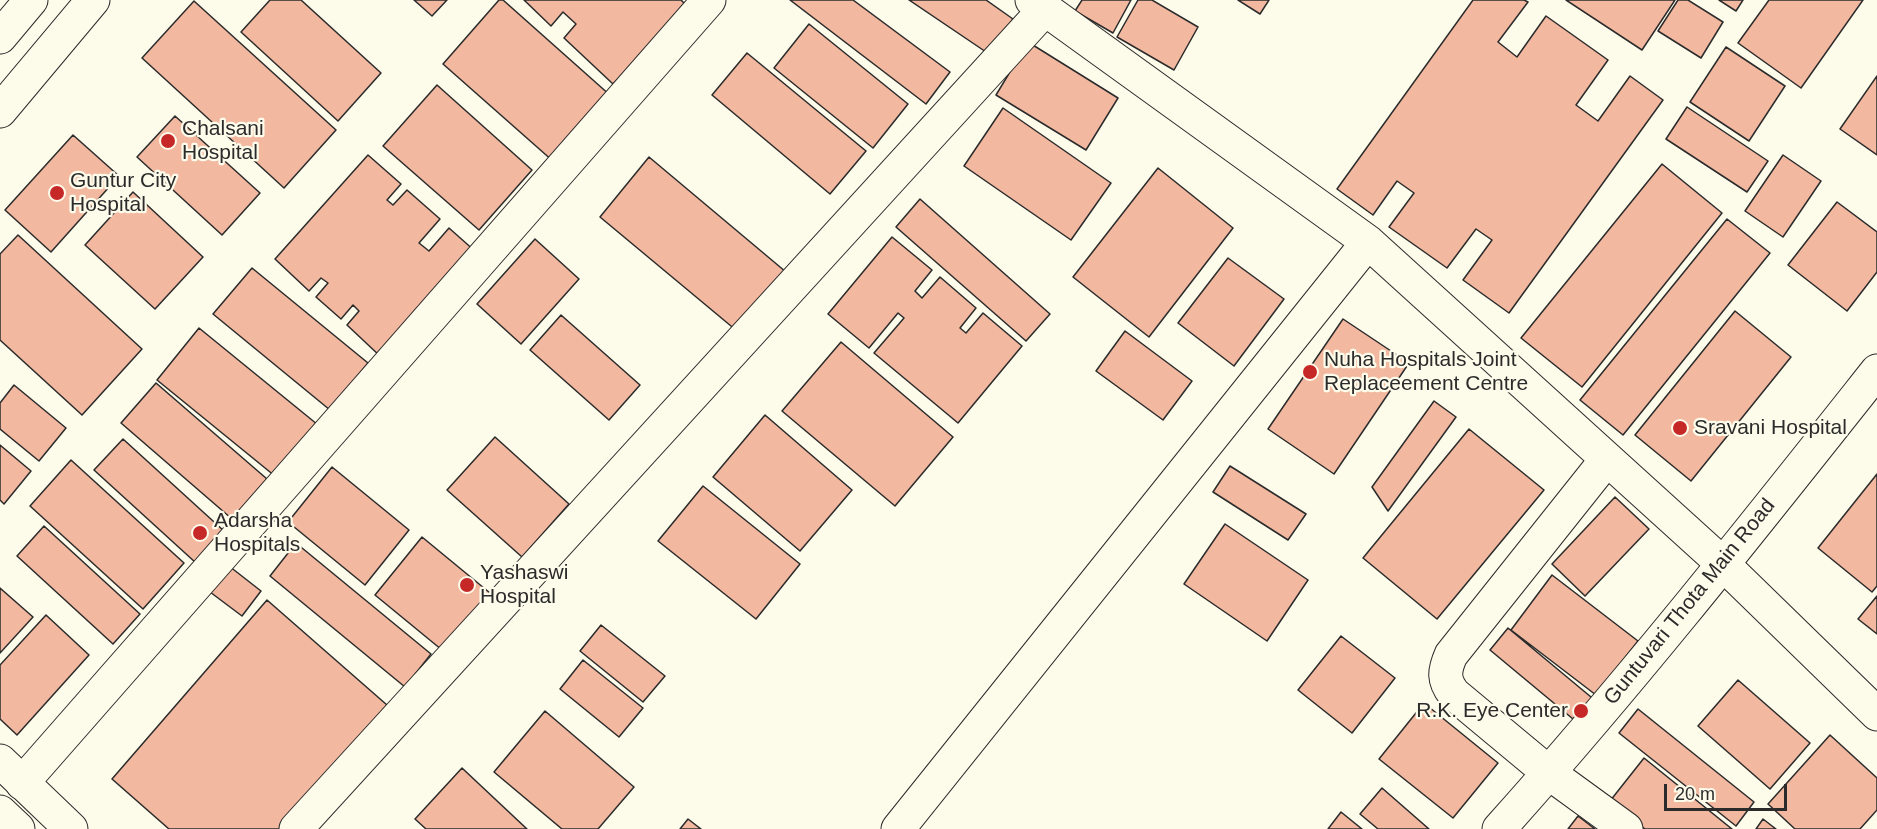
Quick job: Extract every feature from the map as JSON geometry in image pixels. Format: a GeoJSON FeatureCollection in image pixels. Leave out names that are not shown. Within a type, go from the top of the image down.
{"type":"FeatureCollection","features":[{"type":"Feature","properties":{"kind":"street"},"geometry":{"type":"LineString","coordinates":[[0,37],[31,0]]}},
{"type":"Feature","properties":{"kind":"street"},"geometry":{"type":"LineString","coordinates":[[0,111],[93,0]]}},
{"type":"Feature","properties":{"kind":"street"},"geometry":{"type":"LineString","coordinates":[[71,829],[11,772],[709,0]]}},
{"type":"Feature","properties":{"kind":"street"},"geometry":{"type":"LineString","coordinates":[[296,829],[1038,4],[1368,242],[1723,564],[1877,714]]}},
{"type":"Feature","properties":{"kind":"street"},"geometry":{"type":"LineString","coordinates":[[898,829],[1368,242]]}},
{"type":"Feature","properties":{"kind":"street","name":"Guntuvari Thota Main Road"},"geometry":{"type":"LineString","coordinates":[[1499,829],[1550,773],[1723,564],[1877,371]]}},
{"type":"Feature","properties":{"kind":"street"},"geometry":{"type":"LineString","coordinates":[[1607,459],[1451,655],[1444,671],[1446,684],[1454,694],[1550,773],[1626,829]]}},
{"type":"Feature","properties":{"kind":"street"},"geometry":{"type":"LineString","coordinates":[[0,812],[18,829]]}},
{"type":"Feature","properties":{"kind":"building"},"geometry":{"type":"Polygon","coordinates":[[[270,0],[301,0],[381,73],[338,121],[241,32],[270,0]]]}},
{"type":"Feature","properties":{"kind":"building"},"geometry":{"type":"Polygon","coordinates":[[[414,0],[447,0],[432,16],[414,0]]]}},
{"type":"Feature","properties":{"kind":"building"},"geometry":{"type":"Polygon","coordinates":[[[499,0],[503,0],[611,96],[554,162],[443,64],[499,0]]]}},
{"type":"Feature","properties":{"kind":"building"},"geometry":{"type":"Polygon","coordinates":[[[524,0],[681,0],[687,6],[613,84],[564,38],[576,24],[563,12],[551,26],[524,0]]]}},
{"type":"Feature","properties":{"kind":"building"},"geometry":{"type":"Polygon","coordinates":[[[790,0],[853,0],[950,72],[926,104],[790,0]]]}},
{"type":"Feature","properties":{"kind":"building"},"geometry":{"type":"Polygon","coordinates":[[[909,0],[986,0],[1013,19],[989,54],[909,0]]]}},
{"type":"Feature","properties":{"kind":"building"},"geometry":{"type":"Polygon","coordinates":[[[1082,0],[1131,0],[1113,33],[1075,11],[1082,0]]]}},
{"type":"Feature","properties":{"kind":"building"},"geometry":{"type":"Polygon","coordinates":[[[1138,0],[1152,0],[1198,27],[1174,70],[1117,37],[1138,0]]]}},
{"type":"Feature","properties":{"kind":"building"},"geometry":{"type":"Polygon","coordinates":[[[1238,0],[1269,0],[1260,14],[1238,0]]]}},
{"type":"Feature","properties":{"kind":"building"},"geometry":{"type":"Polygon","coordinates":[[[1473,0],[1524,0],[1528,2],[1498,42],[1517,57],[1546,16],[1608,60],[1576,105],[1598,121],[1630,76],[1663,100],[1509,313],[1463,280],[1492,240],[1476,229],[1447,268],[1389,227],[1414,193],[1397,181],[1373,215],[1337,189],[1473,0]]]}},
{"type":"Feature","properties":{"kind":"building"},"geometry":{"type":"Polygon","coordinates":[[[1566,0],[1675,0],[1642,50],[1566,0]]]}},
{"type":"Feature","properties":{"kind":"building"},"geometry":{"type":"Polygon","coordinates":[[[1678,0],[1688,0],[1723,22],[1701,58],[1658,31],[1678,0]]]}},
{"type":"Feature","properties":{"kind":"building"},"geometry":{"type":"Polygon","coordinates":[[[1719,0],[1743,0],[1736,11],[1719,0]]]}},
{"type":"Feature","properties":{"kind":"building"},"geometry":{"type":"Polygon","coordinates":[[[1769,0],[1863,0],[1801,88],[1738,43],[1769,0]]]}},
{"type":"Feature","properties":{"kind":"building"},"geometry":{"type":"Polygon","coordinates":[[[194,1],[336,130],[284,188],[142,58],[194,1]]]}},
{"type":"Feature","properties":{"kind":"building"},"geometry":{"type":"Polygon","coordinates":[[[809,24],[908,104],[873,148],[774,68],[809,24]]]}},
{"type":"Feature","properties":{"kind":"building"},"geometry":{"type":"Polygon","coordinates":[[[1028,42],[1118,98],[1086,150],[996,95],[1028,42]]]}},
{"type":"Feature","properties":{"kind":"building"},"geometry":{"type":"Polygon","coordinates":[[[1726,47],[1785,86],[1749,141],[1690,102],[1726,47]]]}},
{"type":"Feature","properties":{"kind":"building"},"geometry":{"type":"Polygon","coordinates":[[[747,53],[866,151],[830,194],[712,95],[747,53]]]}},
{"type":"Feature","properties":{"kind":"building"},"geometry":{"type":"Polygon","coordinates":[[[1877,76],[1877,155],[1840,129],[1877,76]]]}},
{"type":"Feature","properties":{"kind":"building"},"geometry":{"type":"Polygon","coordinates":[[[437,85],[532,170],[479,230],[383,146],[437,85]]]}},
{"type":"Feature","properties":{"kind":"building"},"geometry":{"type":"Polygon","coordinates":[[[1687,107],[1768,161],[1747,192],[1666,139],[1687,107]]]}},
{"type":"Feature","properties":{"kind":"building"},"geometry":{"type":"Polygon","coordinates":[[[1003,108],[1111,183],[1071,240],[964,166],[1003,108]]]}},
{"type":"Feature","properties":{"kind":"building"},"geometry":{"type":"Polygon","coordinates":[[[175,116],[260,193],[222,235],[137,157],[175,116]]]}},
{"type":"Feature","properties":{"kind":"building"},"geometry":{"type":"Polygon","coordinates":[[[73,135],[119,176],[51,252],[5,210],[73,135]]]}},
{"type":"Feature","properties":{"kind":"building"},"geometry":{"type":"Polygon","coordinates":[[[368,155],[401,184],[387,200],[393,205],[407,190],[440,219],[419,243],[429,251],[449,228],[476,252],[381,357],[347,325],[359,311],[353,305],[341,319],[316,297],[328,283],[321,278],[309,291],[275,259],[368,155]]]}},
{"type":"Feature","properties":{"kind":"building"},"geometry":{"type":"Polygon","coordinates":[[[1783,155],[1821,181],[1783,237],[1745,211],[1783,155]]]}},
{"type":"Feature","properties":{"kind":"building"},"geometry":{"type":"Polygon","coordinates":[[[649,157],[786,272],[737,331],[600,217],[649,157]]]}},
{"type":"Feature","properties":{"kind":"building"},"geometry":{"type":"Polygon","coordinates":[[[1662,164],[1722,213],[1582,387],[1521,338],[1662,164]]]}},
{"type":"Feature","properties":{"kind":"building"},"geometry":{"type":"Polygon","coordinates":[[[1158,168],[1233,228],[1149,337],[1073,277],[1158,168]]]}},
{"type":"Feature","properties":{"kind":"building"},"geometry":{"type":"Polygon","coordinates":[[[133,192],[203,257],[155,309],[85,245],[133,192]]]}},
{"type":"Feature","properties":{"kind":"building"},"geometry":{"type":"Polygon","coordinates":[[[920,199],[1050,314],[1026,341],[896,227],[920,199]]]}},
{"type":"Feature","properties":{"kind":"building"},"geometry":{"type":"Polygon","coordinates":[[[1837,202],[1877,232],[1877,272],[1847,311],[1788,265],[1837,202]]]}},
{"type":"Feature","properties":{"kind":"building"},"geometry":{"type":"Polygon","coordinates":[[[1727,219],[1770,253],[1623,435],[1580,400],[1727,219]]]}},
{"type":"Feature","properties":{"kind":"building"},"geometry":{"type":"Polygon","coordinates":[[[18,235],[142,349],[82,415],[0,340],[0,254],[18,235]]]}},
{"type":"Feature","properties":{"kind":"building"},"geometry":{"type":"Polygon","coordinates":[[[892,237],[932,270],[915,291],[922,298],[940,277],[976,308],[960,328],[966,333],[983,313],[1022,346],[958,423],[874,353],[904,318],[898,313],[869,348],[828,314],[892,237]]]}},
{"type":"Feature","properties":{"kind":"building"},"geometry":{"type":"Polygon","coordinates":[[[535,239],[579,279],[521,344],[477,304],[535,239]]]}},
{"type":"Feature","properties":{"kind":"building"},"geometry":{"type":"Polygon","coordinates":[[[1228,258],[1284,299],[1234,366],[1178,323],[1228,258]]]}},
{"type":"Feature","properties":{"kind":"building"},"geometry":{"type":"Polygon","coordinates":[[[252,268],[368,363],[330,410],[213,314],[252,268]]]}},
{"type":"Feature","properties":{"kind":"building"},"geometry":{"type":"Polygon","coordinates":[[[1735,311],[1791,357],[1691,481],[1635,435],[1735,311]]]}},
{"type":"Feature","properties":{"kind":"building"},"geometry":{"type":"Polygon","coordinates":[[[561,315],[640,385],[609,420],[530,350],[561,315]]]}},
{"type":"Feature","properties":{"kind":"building"},"geometry":{"type":"Polygon","coordinates":[[[1343,319],[1409,363],[1334,474],[1268,429],[1343,319]]]}},
{"type":"Feature","properties":{"kind":"building"},"geometry":{"type":"Polygon","coordinates":[[[199,328],[323,429],[281,481],[157,380],[199,328]]]}},
{"type":"Feature","properties":{"kind":"building"},"geometry":{"type":"Polygon","coordinates":[[[1125,331],[1192,381],[1163,420],[1096,371],[1125,331]]]}},
{"type":"Feature","properties":{"kind":"building"},"geometry":{"type":"Polygon","coordinates":[[[841,342],[953,437],[895,506],[782,411],[841,342]]]}},
{"type":"Feature","properties":{"kind":"building"},"geometry":{"type":"Polygon","coordinates":[[[156,383],[267,479],[232,519],[121,423],[156,383]]]}},
{"type":"Feature","properties":{"kind":"building"},"geometry":{"type":"Polygon","coordinates":[[[14,385],[66,428],[39,461],[0,429],[0,403],[14,385]]]}},
{"type":"Feature","properties":{"kind":"building"},"geometry":{"type":"Polygon","coordinates":[[[1434,401],[1456,417],[1388,511],[1372,487],[1434,401]]]}},
{"type":"Feature","properties":{"kind":"building"},"geometry":{"type":"Polygon","coordinates":[[[765,415],[852,490],[800,551],[713,477],[765,415]]]}},
{"type":"Feature","properties":{"kind":"building"},"geometry":{"type":"Polygon","coordinates":[[[1469,429],[1544,490],[1437,619],[1363,558],[1469,429]]]}},
{"type":"Feature","properties":{"kind":"building"},"geometry":{"type":"Polygon","coordinates":[[[495,437],[569,504],[522,557],[447,490],[495,437]]]}},
{"type":"Feature","properties":{"kind":"building"},"geometry":{"type":"Polygon","coordinates":[[[123,439],[224,531],[196,563],[94,470],[123,439]]]}},
{"type":"Feature","properties":{"kind":"building"},"geometry":{"type":"Polygon","coordinates":[[[0,445],[31,471],[4,504],[0,500],[0,445]]]}},
{"type":"Feature","properties":{"kind":"building"},"geometry":{"type":"Polygon","coordinates":[[[71,460],[184,563],[143,609],[30,506],[71,460]]]}},
{"type":"Feature","properties":{"kind":"building"},"geometry":{"type":"Polygon","coordinates":[[[1230,466],[1306,514],[1288,540],[1213,492],[1230,466]]]}},
{"type":"Feature","properties":{"kind":"building"},"geometry":{"type":"Polygon","coordinates":[[[332,467],[409,530],[365,585],[288,522],[332,467]]]}},
{"type":"Feature","properties":{"kind":"building"},"geometry":{"type":"Polygon","coordinates":[[[1877,474],[1877,586],[1872,592],[1818,548],[1877,474]]]}},
{"type":"Feature","properties":{"kind":"building"},"geometry":{"type":"Polygon","coordinates":[[[703,486],[800,564],[756,619],[658,541],[703,486]]]}},
{"type":"Feature","properties":{"kind":"building"},"geometry":{"type":"Polygon","coordinates":[[[1615,497],[1649,529],[1585,596],[1552,564],[1615,497]]]}},
{"type":"Feature","properties":{"kind":"building"},"geometry":{"type":"Polygon","coordinates":[[[1225,524],[1308,580],[1267,641],[1184,584],[1225,524]]]}},
{"type":"Feature","properties":{"kind":"building"},"geometry":{"type":"Polygon","coordinates":[[[44,526],[140,614],[113,644],[17,556],[44,526]]]}},
{"type":"Feature","properties":{"kind":"building"},"geometry":{"type":"Polygon","coordinates":[[[422,537],[490,593],[442,650],[375,595],[422,537]]]}},
{"type":"Feature","properties":{"kind":"building"},"geometry":{"type":"Polygon","coordinates":[[[296,543],[431,654],[405,687],[270,576],[296,543]]]}},
{"type":"Feature","properties":{"kind":"building"},"geometry":{"type":"Polygon","coordinates":[[[229,566],[261,591],[242,616],[210,592],[229,566]]]}},
{"type":"Feature","properties":{"kind":"building"},"geometry":{"type":"Polygon","coordinates":[[[1552,575],[1638,641],[1596,695],[1511,630],[1552,575]]]}},
{"type":"Feature","properties":{"kind":"building"},"geometry":{"type":"Polygon","coordinates":[[[0,588],[33,617],[0,653],[0,588]]]}},
{"type":"Feature","properties":{"kind":"building"},"geometry":{"type":"Polygon","coordinates":[[[1877,596],[1877,634],[1858,619],[1877,596]]]}},
{"type":"Feature","properties":{"kind":"building"},"geometry":{"type":"Polygon","coordinates":[[[267,600],[387,705],[279,829],[169,829],[112,779],[267,600]]]}},
{"type":"Feature","properties":{"kind":"building"},"geometry":{"type":"Polygon","coordinates":[[[46,615],[89,655],[17,735],[0,719],[0,665],[46,615]]]}},
{"type":"Feature","properties":{"kind":"building"},"geometry":{"type":"Polygon","coordinates":[[[601,625],[665,676],[643,702],[580,651],[601,625]]]}},
{"type":"Feature","properties":{"kind":"building"},"geometry":{"type":"Polygon","coordinates":[[[1508,628],[1597,702],[1579,724],[1490,650],[1508,628]]]}},
{"type":"Feature","properties":{"kind":"building"},"geometry":{"type":"Polygon","coordinates":[[[1341,636],[1395,678],[1352,733],[1298,690],[1341,636]]]}},
{"type":"Feature","properties":{"kind":"building"},"geometry":{"type":"Polygon","coordinates":[[[583,660],[643,708],[619,737],[560,689],[583,660]]]}},
{"type":"Feature","properties":{"kind":"building"},"geometry":{"type":"Polygon","coordinates":[[[1738,680],[1810,743],[1770,789],[1698,726],[1738,680]]]}},
{"type":"Feature","properties":{"kind":"building"},"geometry":{"type":"Polygon","coordinates":[[[1424,703],[1498,763],[1453,818],[1379,759],[1424,703]]]}},
{"type":"Feature","properties":{"kind":"building"},"geometry":{"type":"Polygon","coordinates":[[[1638,709],[1754,802],[1736,826],[1619,733],[1638,709]]]}},
{"type":"Feature","properties":{"kind":"building"},"geometry":{"type":"Polygon","coordinates":[[[545,711],[634,787],[598,829],[562,829],[494,772],[545,711]]]}},
{"type":"Feature","properties":{"kind":"building"},"geometry":{"type":"Polygon","coordinates":[[[1830,735],[1877,778],[1877,810],[1860,829],[1795,829],[1768,804],[1830,735]]]}},
{"type":"Feature","properties":{"kind":"building"},"geometry":{"type":"Polygon","coordinates":[[[1644,758],[1732,829],[1645,829],[1610,801],[1644,758]]]}},
{"type":"Feature","properties":{"kind":"building"},"geometry":{"type":"Polygon","coordinates":[[[462,768],[527,829],[426,829],[415,819],[462,768]]]}},
{"type":"Feature","properties":{"kind":"building"},"geometry":{"type":"Polygon","coordinates":[[[1382,788],[1429,829],[1378,829],[1360,814],[1382,788]]]}},
{"type":"Feature","properties":{"kind":"building"},"geometry":{"type":"Polygon","coordinates":[[[1341,812],[1362,829],[1328,829],[1341,812]]]}},
{"type":"Feature","properties":{"kind":"building"},"geometry":{"type":"Polygon","coordinates":[[[1578,816],[1595,829],[1568,829],[1578,816]]]}},
{"type":"Feature","properties":{"kind":"building"},"geometry":{"type":"Polygon","coordinates":[[[688,819],[701,829],[680,829],[688,819]]]}},
{"type":"Feature","properties":{"kind":"building"},"geometry":{"type":"Polygon","coordinates":[[[1763,819],[1776,829],[1756,829],[1763,819]]]}},
{"type":"Feature","properties":{"kind":"place","name":"Chalsani Hospital"},"geometry":{"type":"Point","coordinates":[168,141]}},
{"type":"Feature","properties":{"kind":"place","name":"Guntur City Hospital"},"geometry":{"type":"Point","coordinates":[57,193]}},
{"type":"Feature","properties":{"kind":"place","name":"Nuha Hospitals Joint Replaceement Centre"},"geometry":{"type":"Point","coordinates":[1310,372]}},
{"type":"Feature","properties":{"kind":"place","name":"Sravani Hospital"},"geometry":{"type":"Point","coordinates":[1680,428]}},
{"type":"Feature","properties":{"kind":"place","name":"Adarsha Hospitals"},"geometry":{"type":"Point","coordinates":[200,533]}},
{"type":"Feature","properties":{"kind":"place","name":"Yashaswi Hospital"},"geometry":{"type":"Point","coordinates":[467,585]}},
{"type":"Feature","properties":{"kind":"place","name":"R.K. Eye Center"},"geometry":{"type":"Point","coordinates":[1581,711]}}]}
